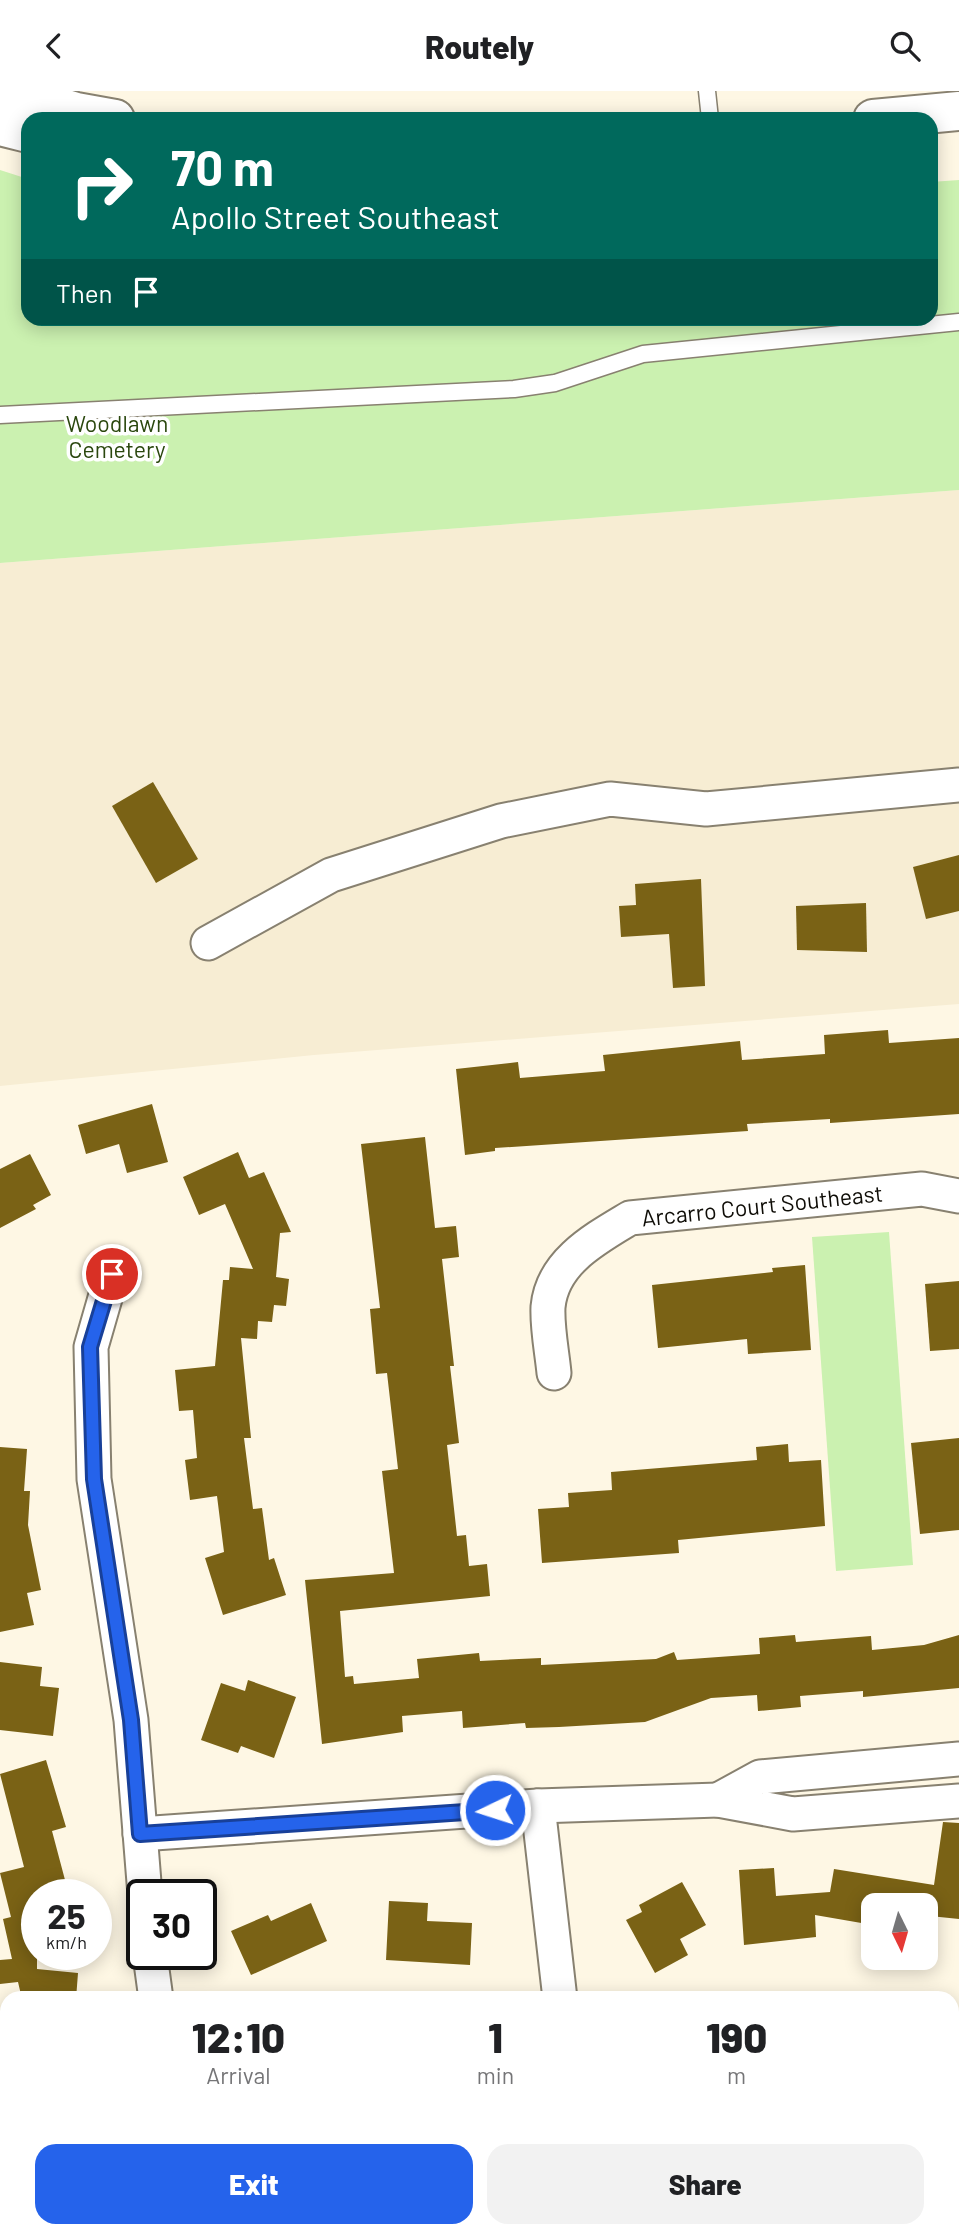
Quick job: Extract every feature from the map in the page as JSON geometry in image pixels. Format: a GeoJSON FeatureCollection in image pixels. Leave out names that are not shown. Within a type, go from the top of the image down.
{"type":"FeatureCollection","features":[{"type":"Feature","properties":{"kind":"street"},"geometry":{"type":"LineString","coordinates":[[7,91],[76,112]]}},
{"type":"Feature","properties":{"kind":"street"},"geometry":{"type":"LineString","coordinates":[[938,113],[959,111]]}},
{"type":"Feature","properties":{"kind":"street"},"geometry":{"type":"LineString","coordinates":[[0,126],[21,131]]}},
{"type":"Feature","properties":{"kind":"street"},"geometry":{"type":"LineString","coordinates":[[208,943],[331,875],[501,821],[610,799],[706,809],[959,785]]}},
{"type":"Feature","properties":{"kind":"street","name":"Arcarro Court Southeast"},"geometry":{"type":"LineString","coordinates":[[554,1373],[548,1306],[560,1271],[590,1242],[630,1218],[922,1189],[959,1196]]}},
{"type":"Feature","properties":{"kind":"street"},"geometry":{"type":"LineString","coordinates":[[112,1274],[90,1347],[94,1479],[131,1720],[144,1879]]}},
{"type":"Feature","properties":{"kind":"street"},"geometry":{"type":"LineString","coordinates":[[718,1800],[760,1777],[959,1759]]}},
{"type":"Feature","properties":{"kind":"street"},"geometry":{"type":"LineString","coordinates":[[140,1834],[538,1805],[718,1800],[793,1814],[959,1801]]}},
{"type":"Feature","properties":{"kind":"street"},"geometry":{"type":"LineString","coordinates":[[538,1805],[559,1991]]}},
{"type":"Feature","properties":{"kind":"street"},"geometry":{"type":"LineString","coordinates":[[152,1970],[155,1991]]}},
{"type":"Feature","properties":{"kind":"lane"},"geometry":{"type":"LineString","coordinates":[[707,91],[709,112]]}},
{"type":"Feature","properties":{"kind":"lane"},"geometry":{"type":"LineString","coordinates":[[938,324],[959,322]]}},
{"type":"Feature","properties":{"kind":"lane"},"geometry":{"type":"LineString","coordinates":[[0,415],[514,389],[555,383],[643,354],[920,326]]}},
{"type":"Feature","properties":{"kind":"shaded area"},"geometry":{"type":"Polygon","coordinates":[[[959,490],[959,1004],[314,1055],[0,1086],[0,563],[959,490]]]}},
{"type":"Feature","properties":{"kind":"green space","name":"Woodlawn Cemetery"},"geometry":{"type":"Polygon","coordinates":[[[0,170],[21,177],[21,326],[938,326],[938,182],[959,180],[959,490],[0,563],[0,170]]]}},
{"type":"Feature","properties":{"kind":"green space"},"geometry":{"type":"Polygon","coordinates":[[[889,1232],[913,1565],[836,1571],[812,1237],[889,1232]]]}},
{"type":"Feature","properties":{"kind":"building"},"geometry":{"type":"Polygon","coordinates":[[[153,782],[198,859],[156,883],[112,806],[153,782]]]}},
{"type":"Feature","properties":{"kind":"building"},"geometry":{"type":"Polygon","coordinates":[[[959,855],[959,911],[926,919],[913,867],[959,855]]]}},
{"type":"Feature","properties":{"kind":"building"},"geometry":{"type":"Polygon","coordinates":[[[701,879],[705,986],[673,988],[669,934],[621,937],[619,906],[636,905],[635,884],[701,879]]]}},
{"type":"Feature","properties":{"kind":"building"},"geometry":{"type":"Polygon","coordinates":[[[866,903],[867,952],[797,950],[796,906],[866,903]]]}},
{"type":"Feature","properties":{"kind":"building"},"geometry":{"type":"Polygon","coordinates":[[[888,1030],[889,1043],[959,1038],[959,1114],[830,1123],[830,1119],[747,1124],[748,1131],[495,1148],[495,1151],[465,1155],[456,1069],[518,1062],[520,1078],[605,1071],[603,1055],[740,1041],[742,1060],[825,1054],[824,1035],[888,1030]]]}},
{"type":"Feature","properties":{"kind":"building"},"geometry":{"type":"Polygon","coordinates":[[[152,1104],[168,1162],[127,1173],[119,1144],[86,1154],[78,1125],[152,1104]]]}},
{"type":"Feature","properties":{"kind":"building"},"geometry":{"type":"Polygon","coordinates":[[[425,1137],[435,1228],[456,1226],[459,1257],[442,1259],[454,1366],[450,1366],[459,1443],[447,1445],[457,1536],[466,1535],[469,1566],[487,1564],[490,1596],[340,1611],[345,1677],[353,1676],[354,1684],[419,1678],[417,1659],[479,1653],[480,1661],[541,1658],[541,1665],[656,1659],[674,1652],[677,1660],[760,1654],[759,1638],[795,1635],[796,1642],[871,1636],[872,1650],[924,1645],[959,1635],[959,1688],[863,1697],[863,1691],[800,1696],[801,1707],[758,1711],[757,1695],[711,1698],[645,1722],[559,1727],[526,1728],[525,1723],[463,1728],[462,1711],[402,1716],[403,1732],[322,1744],[305,1580],[394,1573],[382,1471],[398,1469],[387,1373],[376,1374],[370,1309],[380,1308],[361,1144],[425,1137]]]}},
{"type":"Feature","properties":{"kind":"building"},"geometry":{"type":"Polygon","coordinates":[[[238,1152],[249,1178],[264,1172],[291,1232],[280,1233],[276,1277],[289,1279],[286,1306],[274,1305],[272,1322],[258,1321],[257,1339],[241,1338],[251,1438],[244,1438],[253,1509],[262,1508],[269,1560],[274,1558],[286,1595],[223,1615],[205,1558],[224,1552],[217,1496],[190,1500],[185,1460],[197,1458],[193,1410],[179,1411],[175,1370],[215,1366],[223,1280],[229,1280],[230,1267],[253,1269],[225,1204],[199,1215],[183,1177],[238,1152]]]}},
{"type":"Feature","properties":{"kind":"building"},"geometry":{"type":"Polygon","coordinates":[[[30,1154],[51,1195],[33,1205],[36,1209],[0,1228],[0,1169],[30,1154]]]}},
{"type":"Feature","properties":{"kind":"building"},"geometry":{"type":"Polygon","coordinates":[[[805,1265],[811,1350],[748,1354],[747,1339],[658,1348],[652,1285],[773,1272],[772,1268],[805,1265]]]}},
{"type":"Feature","properties":{"kind":"building"},"geometry":{"type":"Polygon","coordinates":[[[959,1281],[959,1349],[930,1351],[925,1284],[959,1281]]]}},
{"type":"Feature","properties":{"kind":"building"},"geometry":{"type":"Polygon","coordinates":[[[959,1438],[959,1530],[920,1534],[911,1443],[959,1438]]]}},
{"type":"Feature","properties":{"kind":"building"},"geometry":{"type":"Polygon","coordinates":[[[788,1444],[789,1462],[821,1460],[825,1526],[678,1540],[679,1553],[542,1563],[538,1509],[569,1507],[568,1493],[612,1490],[611,1472],[757,1460],[756,1447],[788,1444]]]}},
{"type":"Feature","properties":{"kind":"building"},"geometry":{"type":"Polygon","coordinates":[[[0,1447],[27,1449],[24,1491],[30,1491],[28,1525],[41,1590],[27,1593],[34,1625],[0,1632],[0,1447]]]}},
{"type":"Feature","properties":{"kind":"building"},"geometry":{"type":"Polygon","coordinates":[[[0,1662],[42,1667],[40,1686],[59,1688],[53,1736],[0,1730],[0,1662]]]}},
{"type":"Feature","properties":{"kind":"building"},"geometry":{"type":"Polygon","coordinates":[[[248,1680],[296,1697],[274,1758],[241,1746],[238,1753],[201,1740],[221,1683],[245,1691],[248,1680]]]}},
{"type":"Feature","properties":{"kind":"building"},"geometry":{"type":"Polygon","coordinates":[[[46,1760],[66,1827],[52,1831],[65,1879],[21,1879],[21,1970],[78,1973],[77,1991],[20,1991],[18,1982],[0,1984],[0,1960],[12,1959],[3,1919],[11,1917],[0,1873],[24,1867],[0,1774],[46,1760]]]}},
{"type":"Feature","properties":{"kind":"building"},"geometry":{"type":"Polygon","coordinates":[[[943,1822],[959,1823],[959,1919],[938,1917],[938,1893],[861,1893],[861,1923],[815,1915],[816,1937],[744,1945],[739,1870],[774,1868],[776,1896],[830,1892],[834,1869],[934,1885],[943,1822]]]}},
{"type":"Feature","properties":{"kind":"building"},"geometry":{"type":"Polygon","coordinates":[[[682,1882],[706,1925],[680,1939],[688,1955],[655,1973],[626,1920],[642,1912],[639,1905],[682,1882]]]}},
{"type":"Feature","properties":{"kind":"building"},"geometry":{"type":"Polygon","coordinates":[[[389,1901],[428,1903],[427,1921],[472,1923],[470,1965],[386,1960],[389,1901]]]}},
{"type":"Feature","properties":{"kind":"building"},"geometry":{"type":"Polygon","coordinates":[[[311,1903],[327,1941],[251,1975],[231,1931],[268,1915],[271,1921],[311,1903]]]}},
{"type":"Feature","properties":{"kind":"route"},"geometry":{"type":"LineString","coordinates":[[112,1274],[90,1347],[94,1479],[131,1720],[140,1834],[495,1810]]}}]}
